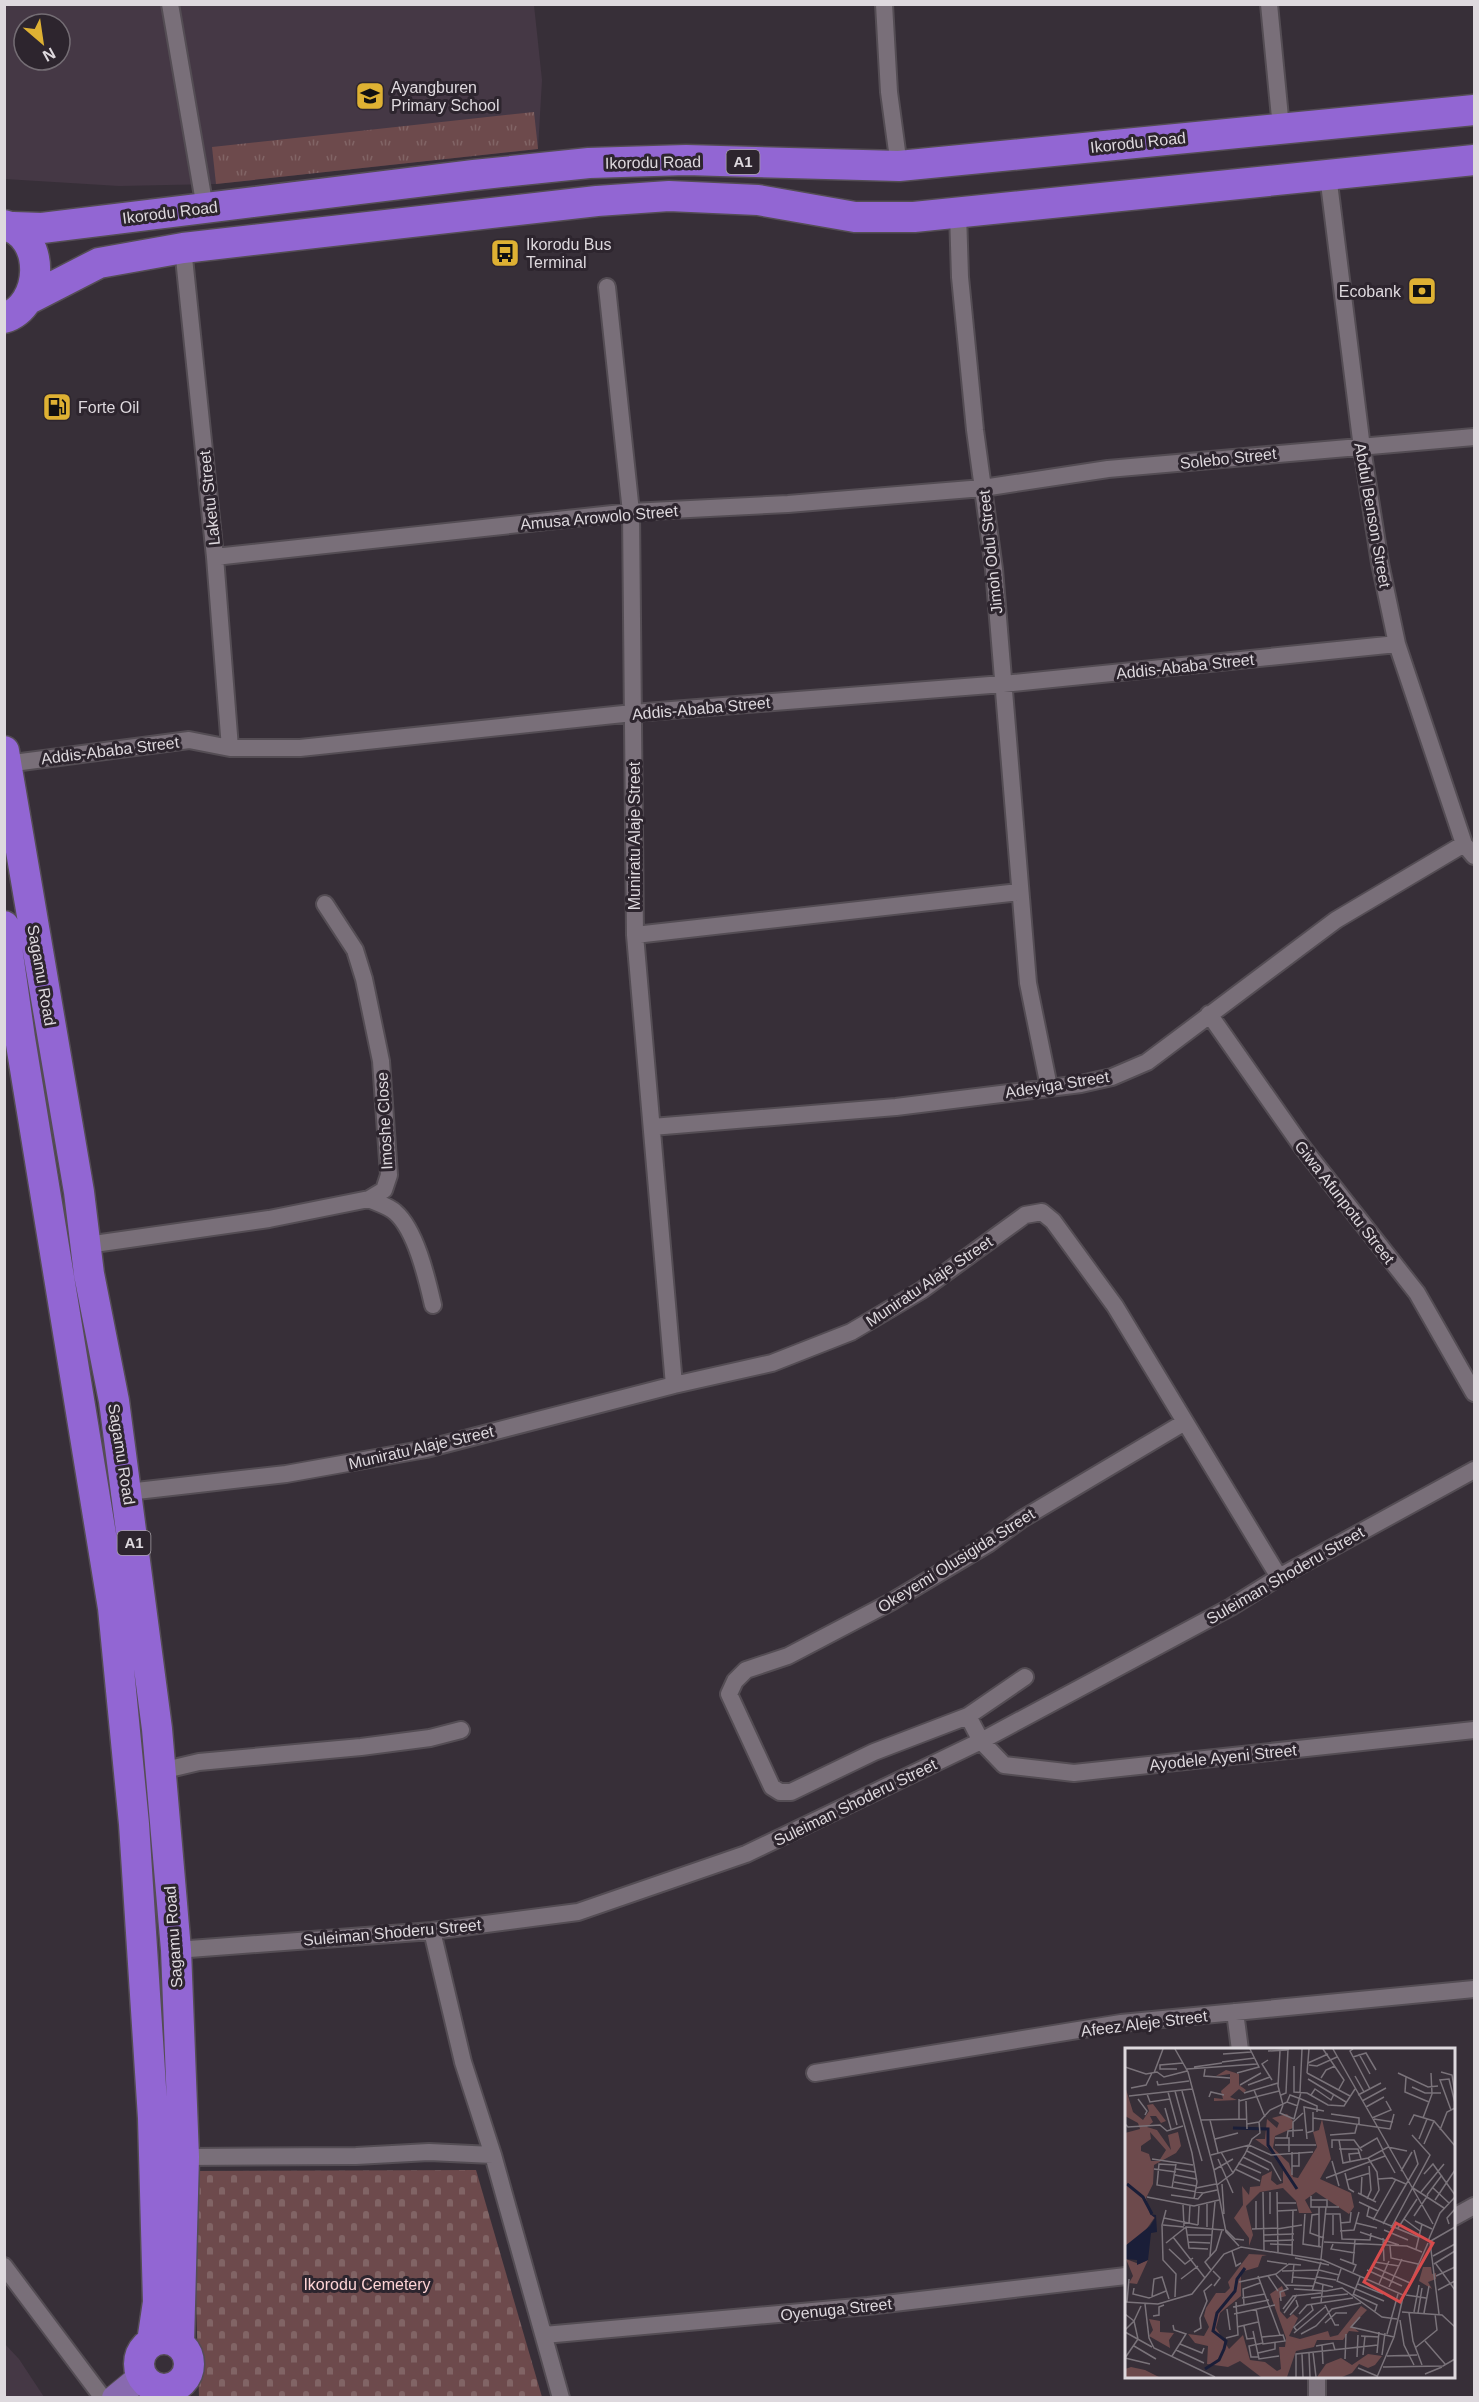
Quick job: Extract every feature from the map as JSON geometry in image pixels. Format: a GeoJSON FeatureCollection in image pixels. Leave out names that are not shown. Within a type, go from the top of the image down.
{"type":"FeatureCollection","features":[{"type":"Feature","properties":{"kind":"highway","name":"Ikorodu Road"},"geometry":{"type":"LineString","coordinates":[[7,224],[42,228],[589,163],[686,160],[900,166],[1474,110]]}},
{"type":"Feature","properties":{"kind":"highway","name":"A1"},"geometry":{"type":"LineString","coordinates":[[11,314],[99,264],[183,248],[597,201],[669,196],[758,200],[855,217],[914,217],[1474,160]]}},
{"type":"Feature","properties":{"kind":"highway"},"geometry":{"type":"LineString","coordinates":[[7,224],[26,239],[36,265],[35,283],[11,314]]}},
{"type":"Feature","properties":{"kind":"highway","name":"Sagamu Road"},"geometry":{"type":"LineString","coordinates":[[5,757],[87,1245],[89,1274],[128,1491],[161,1771],[176,1950],[184,2157],[165,2343]]}},
{"type":"Feature","properties":{"kind":"highway","name":"Sagamu Road"},"geometry":{"type":"LineString","coordinates":[[4,926],[20,1038],[97,1497],[113,1608],[129,1765],[153,2106],[158,2302],[165,2343]]}},
{"type":"Feature","properties":{"kind":"highway"},"geometry":{"type":"LineString","coordinates":[[20,1038],[52,1035]]}},
{"type":"Feature","properties":{"kind":"highway","name":"A1"},"geometry":{"type":"LineString","coordinates":[[165,2343],[188,2356],[190,2364],[185,2388],[150,2387],[139,2359],[142,2350],[165,2343]]}},
{"type":"Feature","properties":{"kind":"main road"},"geometry":{"type":"LineString","coordinates":[[115,2397],[150,2387]]}},
{"type":"Feature","properties":{"kind":"street"},"geometry":{"type":"LineString","coordinates":[[170,4],[205,208]]}},
{"type":"Feature","properties":{"kind":"street"},"geometry":{"type":"LineString","coordinates":[[884,4],[889,92],[900,166]]}},
{"type":"Feature","properties":{"kind":"street"},"geometry":{"type":"LineString","coordinates":[[1269,4],[1281,128]]}},
{"type":"Feature","properties":{"kind":"street","name":"Abdul Benson Street"},"geometry":{"type":"LineString","coordinates":[[1328,175],[1362,448],[1397,644],[1469,850]]}},
{"type":"Feature","properties":{"kind":"street","name":"Jimoh Odu Street"},"geometry":{"type":"LineString","coordinates":[[958,213],[967,350],[994,569],[1028,983],[1049,1087]]}},
{"type":"Feature","properties":{"kind":"street","name":"Laketu Street"},"geometry":{"type":"LineString","coordinates":[[183,248],[215,557],[230,748]]}},
{"type":"Feature","properties":{"kind":"street","name":"Muniratu Alaje Street"},"geometry":{"type":"LineString","coordinates":[[607,286],[631,512],[635,935],[674,1385]]}},
{"type":"Feature","properties":{"kind":"street","name":"Solebo Street"},"geometry":{"type":"LineString","coordinates":[[983,488],[1108,469],[1474,437]]}},
{"type":"Feature","properties":{"kind":"street","name":"Amusa Arowolo Street"},"geometry":{"type":"LineString","coordinates":[[215,557],[377,537],[631,512],[788,504],[983,488]]}},
{"type":"Feature","properties":{"kind":"street","name":"Addis-Ababa Street"},"geometry":{"type":"LineString","coordinates":[[5,757],[189,740],[230,748],[300,748],[633,713],[1003,684],[1397,644]]}},
{"type":"Feature","properties":{"kind":"street","name":"Adeyiga Street"},"geometry":{"type":"LineString","coordinates":[[652,1127],[896,1107],[1112,1077],[1147,1062],[1336,920],[1469,850]]}},
{"type":"Feature","properties":{"kind":"street"},"geometry":{"type":"LineString","coordinates":[[635,935],[1019,892]]}},
{"type":"Feature","properties":{"kind":"street","name":"Imoshe Close"},"geometry":{"type":"LineString","coordinates":[[325,904],[355,950],[364,979],[381,1060],[389,1175],[384,1190],[369,1199]]}},
{"type":"Feature","properties":{"kind":"street","name":"Giwa Afunpotu Street"},"geometry":{"type":"LineString","coordinates":[[1209,1014],[1302,1148],[1417,1293],[1474,1393]]}},
{"type":"Feature","properties":{"kind":"street"},"geometry":{"type":"LineString","coordinates":[[87,1245],[268,1219],[369,1199],[395,1212],[409,1231],[426,1275],[433,1305]]}},
{"type":"Feature","properties":{"kind":"street","name":"Muniratu Alaje Street"},"geometry":{"type":"LineString","coordinates":[[97,1497],[128,1491],[286,1474],[386,1457],[573,1413],[674,1385],[772,1363],[851,1332],[922,1290],[1026,1215],[1042,1212],[1053,1221],[1115,1306],[1185,1422]]}},
{"type":"Feature","properties":{"kind":"street"},"geometry":{"type":"LineString","coordinates":[[1185,1422],[1279,1577]]}},
{"type":"Feature","properties":{"kind":"street","name":"Okeyemi Olusigida Street"},"geometry":{"type":"LineString","coordinates":[[969,1716],[874,1752],[791,1792],[780,1792],[772,1787],[729,1694],[735,1681],[746,1670],[788,1656],[891,1602],[988,1544],[1022,1519],[1185,1422]]}},
{"type":"Feature","properties":{"kind":"street","name":"Suleiman Shoderu Street"},"geometry":{"type":"LineString","coordinates":[[176,1950],[432,1931],[578,1912],[735,1858],[981,1741],[1231,1607],[1279,1577],[1474,1470]]}},
{"type":"Feature","properties":{"kind":"street"},"geometry":{"type":"LineString","coordinates":[[969,1716],[1025,1677]]}},
{"type":"Feature","properties":{"kind":"street","name":"Ayodele Ayeni Street"},"geometry":{"type":"LineString","coordinates":[[969,1716],[981,1741],[1004,1765],[1074,1773],[1474,1730]]}},
{"type":"Feature","properties":{"kind":"street"},"geometry":{"type":"LineString","coordinates":[[161,1771],[211,1760],[291,1755],[361,1747],[430,1738],[461,1730]]}},
{"type":"Feature","properties":{"kind":"street"},"geometry":{"type":"LineString","coordinates":[[432,1931],[464,2062],[493,2155],[561,2397]]}},
{"type":"Feature","properties":{"kind":"street","name":"Afeez Aleje Street"},"geometry":{"type":"LineString","coordinates":[[815,2073],[1121,2024],[1474,1989]]}},
{"type":"Feature","properties":{"kind":"street"},"geometry":{"type":"LineString","coordinates":[[1235,2012],[1240,2048]]}},
{"type":"Feature","properties":{"kind":"street"},"geometry":{"type":"LineString","coordinates":[[184,2157],[356,2156],[429,2152],[493,2155]]}},
{"type":"Feature","properties":{"kind":"street"},"geometry":{"type":"LineString","coordinates":[[1455,2216],[1474,2206]]}},
{"type":"Feature","properties":{"kind":"street"},"geometry":{"type":"LineString","coordinates":[[4,2266],[103,2397]]}},
{"type":"Feature","properties":{"kind":"street","name":"Oyenuga Street"},"geometry":{"type":"LineString","coordinates":[[544,2335],[868,2306],[1125,2276]]}},
{"type":"Feature","properties":{"kind":"street"},"geometry":{"type":"LineString","coordinates":[[1317,2378],[1317,2397]]}},
{"type":"Feature","properties":{"kind":"shaded area","name":"Ayangburen Primary School"},"geometry":{"type":"Polygon","coordinates":[[[4,5],[534,5],[542,80],[538,149],[216,184],[119,186],[5,179],[4,5]]]}},
{"type":"Feature","properties":{"kind":"shaded area"},"geometry":{"type":"Polygon","coordinates":[[[4,2343],[19,2359],[44,2397],[5,2397],[4,2343]]]}},
{"type":"Feature","properties":{"kind":"green space"},"geometry":{"type":"Polygon","coordinates":[[[534,112],[538,149],[216,184],[212,147],[534,112]]]}},
{"type":"Feature","properties":{"kind":"green space","name":"Ikorodu Cemetery"},"geometry":{"type":"Polygon","coordinates":[[[476,2170],[542,2397],[199,2397],[192,2171],[476,2170]]]}},
{"type":"Feature","properties":{"kind":"place","name":"Ayangburen Primary School"},"geometry":{"type":"Point","coordinates":[370,96]}},
{"type":"Feature","properties":{"kind":"place","name":"Ikorodu Bus Terminal"},"geometry":{"type":"Point","coordinates":[505,253]}},
{"type":"Feature","properties":{"kind":"place","name":"Ecobank"},"geometry":{"type":"Point","coordinates":[1422,291]}},
{"type":"Feature","properties":{"kind":"place","name":"Forte Oil"},"geometry":{"type":"Point","coordinates":[57,407]}}]}
